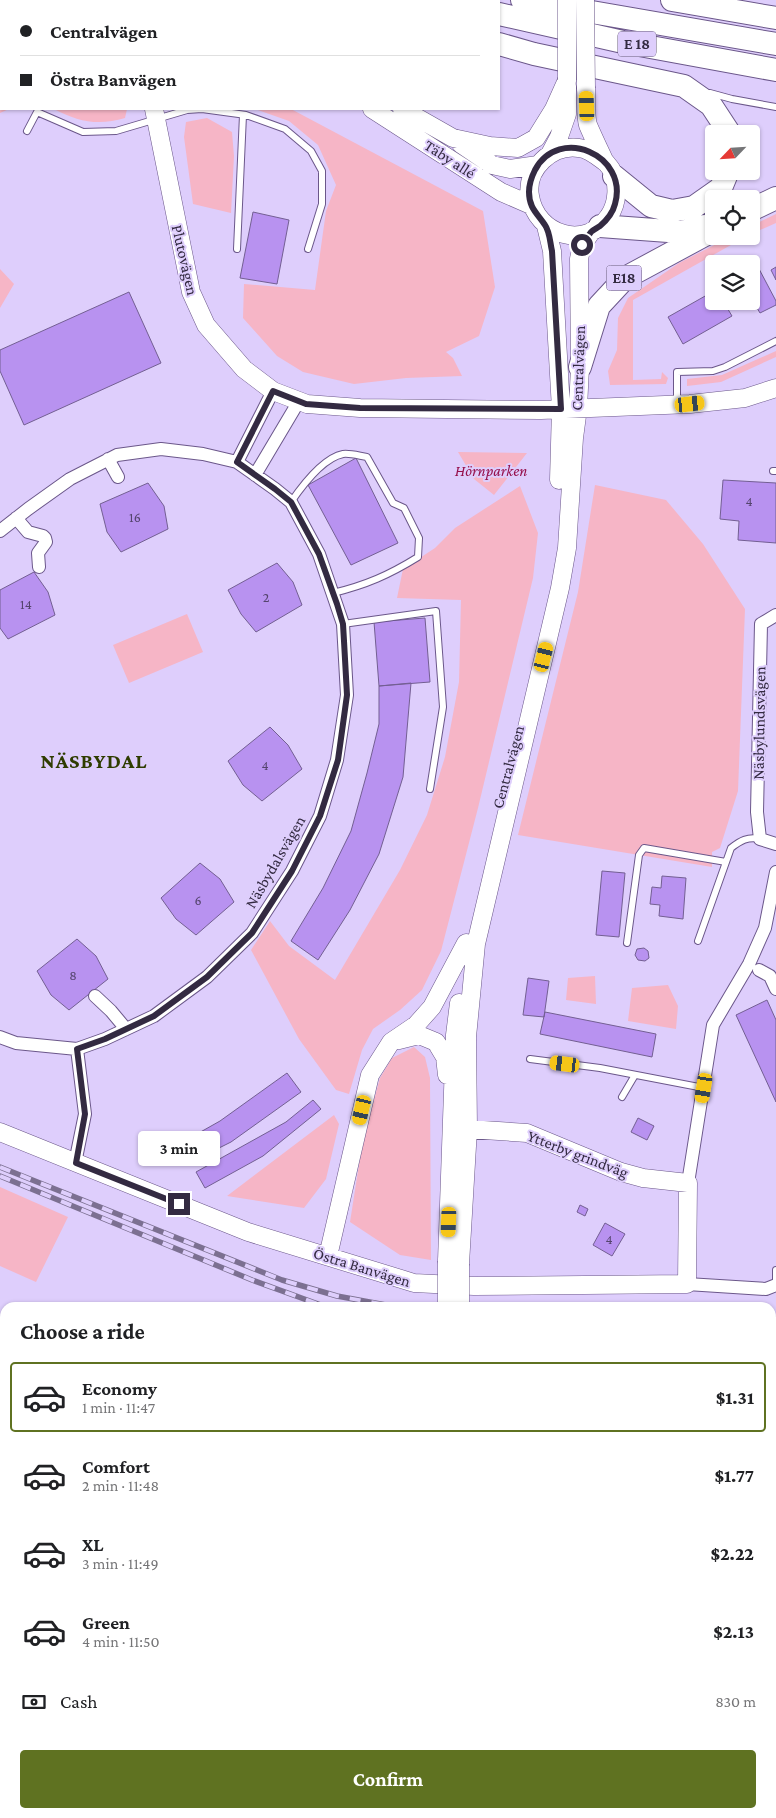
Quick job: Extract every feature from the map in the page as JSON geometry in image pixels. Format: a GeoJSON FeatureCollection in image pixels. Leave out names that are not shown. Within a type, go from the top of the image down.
{"type":"FeatureCollection","features":[{"type":"Feature","properties":{"kind":"highway","name":"E 18"},"geometry":{"type":"LineString","coordinates":[[522,0],[776,44]]}},
{"type":"Feature","properties":{"kind":"highway"},"geometry":{"type":"LineString","coordinates":[[672,0],[776,18]]}},
{"type":"Feature","properties":{"kind":"highway","name":"E 18"},"geometry":{"type":"LineString","coordinates":[[500,14],[623,42],[776,70]]}},
{"type":"Feature","properties":{"kind":"highway","name":"E 18"},"geometry":{"type":"LineString","coordinates":[[500,44],[534,54],[684,86],[711,106],[724,125]]}},
{"type":"Feature","properties":{"kind":"highway"},"geometry":{"type":"LineString","coordinates":[[610,169],[651,206],[672,211],[694,207],[721,188],[724,180]]}},
{"type":"Feature","properties":{"kind":"highway"},"geometry":{"type":"LineString","coordinates":[[760,206],[776,198]]}},
{"type":"Feature","properties":{"kind":"highway"},"geometry":{"type":"LineString","coordinates":[[596,229],[682,232],[705,226]]}},
{"type":"Feature","properties":{"kind":"highway","name":"E18"},"geometry":{"type":"LineString","coordinates":[[580,367],[599,306],[625,278],[705,235]]}},
{"type":"Feature","properties":{"kind":"street"},"geometry":{"type":"LineString","coordinates":[[531,205],[529,191],[531,177],[560,137],[567,114],[567,0]]}},
{"type":"Feature","properties":{"kind":"street","name":"Centralvägen"},"geometry":{"type":"LineString","coordinates":[[460,1126],[455,1035],[466,942],[495,813],[524,706],[556,549],[569,408],[580,367],[580,259],[582,245],[609,216],[615,204],[617,190],[610,169],[588,123],[585,0]]}},
{"type":"Feature","properties":{"kind":"street","name":"Täby allé"},"geometry":{"type":"LineString","coordinates":[[453,138],[490,146],[518,148],[536,138],[554,109],[567,80]]}},
{"type":"Feature","properties":{"kind":"street","name":"Täby allé"},"geometry":{"type":"LineString","coordinates":[[374,110],[500,192],[531,205]]}},
{"type":"Feature","properties":{"kind":"street","name":"Täby allé"},"geometry":{"type":"LineString","coordinates":[[404,110],[453,138],[492,165],[510,169],[544,159]]}},
{"type":"Feature","properties":{"kind":"street","name":"Plutovägen"},"geometry":{"type":"LineString","coordinates":[[156,114],[191,292],[206,325],[244,369],[273,391],[306,404],[360,408],[569,408],[676,405],[745,398],[776,388]]}},
{"type":"Feature","properties":{"kind":"street"},"geometry":{"type":"LineString","coordinates":[[544,159],[564,148],[579,148],[593,153],[610,169]]}},
{"type":"Feature","properties":{"kind":"street","name":"Centralvägen"},"geometry":{"type":"LineString","coordinates":[[449,1302],[454,1263],[460,1126],[476,944],[560,588],[567,548],[574,438],[552,251],[546,226],[537,217],[531,205]]}},
{"type":"Feature","properties":{"kind":"street"},"geometry":{"type":"LineString","coordinates":[[546,226],[568,235],[581,235],[596,229]]}},
{"type":"Feature","properties":{"kind":"street"},"geometry":{"type":"LineString","coordinates":[[237,462],[273,391]]}},
{"type":"Feature","properties":{"kind":"street"},"geometry":{"type":"LineString","coordinates":[[255,475],[299,402]]}},
{"type":"Feature","properties":{"kind":"street","name":"Näsbydalsvägen"},"geometry":{"type":"LineString","coordinates":[[0,532],[16,518],[70,479],[117,454],[161,449],[203,454],[237,462],[291,502],[319,554],[343,624],[347,695],[338,760],[320,816],[292,871],[252,933],[207,977],[154,1016],[105,1039],[77,1049],[16,1043],[0,1037]]}},
{"type":"Feature","properties":{"kind":"street"},"geometry":{"type":"LineString","coordinates":[[108,459],[118,477]]}},
{"type":"Feature","properties":{"kind":"street"},"geometry":{"type":"LineString","coordinates":[[16,518],[28,532],[46,538],[46,542],[38,553],[38,567]]}},
{"type":"Feature","properties":{"kind":"street","name":"Näsbylundsvägen"},"geometry":{"type":"LineString","coordinates":[[760,839],[757,812],[761,624],[776,615]]}},
{"type":"Feature","properties":{"kind":"street"},"geometry":{"type":"LineString","coordinates":[[760,839],[776,844]]}},
{"type":"Feature","properties":{"kind":"street"},"geometry":{"type":"LineString","coordinates":[[687,1284],[688,1183],[713,1025],[749,964],[765,928],[776,872]]}},
{"type":"Feature","properties":{"kind":"street"},"geometry":{"type":"LineString","coordinates":[[328,1256],[370,1075],[391,1042],[416,1024],[432,1008],[466,942]]}},
{"type":"Feature","properties":{"kind":"street"},"geometry":{"type":"LineString","coordinates":[[759,970],[770,976],[776,989]]}},
{"type":"Feature","properties":{"kind":"street"},"geometry":{"type":"LineString","coordinates":[[95,996],[126,1029]]}},
{"type":"Feature","properties":{"kind":"street"},"geometry":{"type":"LineString","coordinates":[[391,1042],[420,1035],[436,1042],[445,1057],[460,1126]]}},
{"type":"Feature","properties":{"kind":"street"},"geometry":{"type":"LineString","coordinates":[[76,1163],[85,1114],[77,1049]]}},
{"type":"Feature","properties":{"kind":"street","name":"Ytterby grindväg"},"geometry":{"type":"LineString","coordinates":[[460,1126],[527,1133],[621,1172],[643,1178],[688,1183]]}},
{"type":"Feature","properties":{"kind":"street","name":"Östra Banvägen"},"geometry":{"type":"LineString","coordinates":[[0,1132],[248,1232],[414,1283],[474,1286],[687,1284],[766,1289],[776,1285]]}},
{"type":"Feature","properties":{"kind":"street","name":"Centralvägen"},"geometry":{"type":"LineString","coordinates":[[454,1263],[459,1302]]}},
{"type":"Feature","properties":{"kind":"lane"},"geometry":{"type":"LineString","coordinates":[[684,86],[732,99],[776,107]]}},
{"type":"Feature","properties":{"kind":"lane"},"geometry":{"type":"LineString","coordinates":[[28,131],[37,112],[83,132],[116,131],[156,114],[187,110]]}},
{"type":"Feature","properties":{"kind":"lane"},"geometry":{"type":"LineString","coordinates":[[209,110],[243,115],[285,129],[311,151],[322,171],[322,204],[308,249]]}},
{"type":"Feature","properties":{"kind":"lane"},"geometry":{"type":"LineString","coordinates":[[237,249],[243,115]]}},
{"type":"Feature","properties":{"kind":"lane"},"geometry":{"type":"LineString","coordinates":[[676,405],[677,372],[713,371],[725,367],[776,341]]}},
{"type":"Feature","properties":{"kind":"lane"},"geometry":{"type":"LineString","coordinates":[[291,502],[323,464],[343,454],[367,457],[393,503],[404,508],[419,538],[418,557],[393,573],[362,586],[333,593]]}},
{"type":"Feature","properties":{"kind":"lane"},"geometry":{"type":"LineString","coordinates":[[343,624],[436,611],[443,707],[430,789]]}},
{"type":"Feature","properties":{"kind":"lane"},"geometry":{"type":"LineString","coordinates":[[698,941],[731,848],[739,842],[752,837],[760,839]]}},
{"type":"Feature","properties":{"kind":"lane"},"geometry":{"type":"LineString","coordinates":[[627,943],[639,854],[644,848],[726,862]]}},
{"type":"Feature","properties":{"kind":"lane"},"geometry":{"type":"LineString","coordinates":[[530,1059],[600,1068],[704,1088]]}},
{"type":"Feature","properties":{"kind":"lane"},"geometry":{"type":"LineString","coordinates":[[622,1097],[635,1075]]}},
{"type":"Feature","properties":{"kind":"lane"},"geometry":{"type":"LineString","coordinates":[[776,1270],[776,1285]]}},
{"type":"Feature","properties":{"kind":"green space"},"geometry":{"type":"Polygon","coordinates":[[[56,110],[127,110],[125,118],[106,122],[80,120],[56,110]]]}},
{"type":"Feature","properties":{"kind":"green space"},"geometry":{"type":"Polygon","coordinates":[[[258,110],[293,110],[483,211],[495,287],[479,336],[446,352],[453,358],[462,376],[406,378],[354,384],[303,372],[277,356],[243,318],[244,284],[315,290],[326,211],[336,185],[318,145],[289,121],[258,110]]]}},
{"type":"Feature","properties":{"kind":"green space"},"geometry":{"type":"Polygon","coordinates":[[[207,118],[232,132],[234,156],[231,213],[193,204],[184,137],[186,122],[207,118]]]}},
{"type":"Feature","properties":{"kind":"green space"},"geometry":{"type":"Polygon","coordinates":[[[776,214],[776,223],[760,230],[760,222],[776,214]]]}},
{"type":"Feature","properties":{"kind":"green space"},"geometry":{"type":"Polygon","coordinates":[[[714,245],[731,245],[713,255],[705,255],[705,260],[633,300],[633,380],[661,379],[662,372],[668,378],[666,384],[610,385],[608,371],[617,350],[618,318],[628,298],[679,263],[714,245]]]}},
{"type":"Feature","properties":{"kind":"green space"},"geometry":{"type":"Polygon","coordinates":[[[0,269],[14,284],[0,308],[0,269]]]}},
{"type":"Feature","properties":{"kind":"green space"},"geometry":{"type":"Polygon","coordinates":[[[776,351],[776,357],[721,382],[687,386],[687,379],[722,375],[776,351]]]}},
{"type":"Feature","properties":{"kind":"green space","name":"Hörnparken"},"geometry":{"type":"Polygon","coordinates":[[[458,452],[527,453],[494,495],[474,479],[458,452]]]}},
{"type":"Feature","properties":{"kind":"green space"},"geometry":{"type":"Polygon","coordinates":[[[595,485],[666,500],[703,544],[745,609],[738,791],[720,848],[712,852],[712,867],[518,835],[578,592],[595,485]]]}},
{"type":"Feature","properties":{"kind":"green space"},"geometry":{"type":"Polygon","coordinates":[[[520,486],[538,533],[533,578],[478,808],[441,951],[422,990],[400,1010],[373,1029],[362,1050],[349,1094],[336,1090],[299,1039],[251,950],[270,921],[289,946],[335,980],[400,870],[427,815],[445,757],[459,682],[461,600],[397,598],[403,569],[435,548],[455,528],[520,486]]]}},
{"type":"Feature","properties":{"kind":"green space"},"geometry":{"type":"Polygon","coordinates":[[[187,614],[203,652],[129,683],[113,645],[187,614]]]}},
{"type":"Feature","properties":{"kind":"green space"},"geometry":{"type":"Polygon","coordinates":[[[595,976],[596,1004],[566,1000],[568,978],[595,976]]]}},
{"type":"Feature","properties":{"kind":"green space"},"geometry":{"type":"Polygon","coordinates":[[[668,985],[678,1006],[676,1029],[628,1021],[632,988],[668,985]]]}},
{"type":"Feature","properties":{"kind":"green space"},"geometry":{"type":"Polygon","coordinates":[[[414,1047],[425,1057],[430,1078],[431,1260],[400,1255],[350,1222],[363,1139],[380,1078],[392,1058],[414,1047]]]}},
{"type":"Feature","properties":{"kind":"green space"},"geometry":{"type":"Polygon","coordinates":[[[334,1115],[339,1124],[326,1179],[304,1208],[227,1196],[334,1115]]]}},
{"type":"Feature","properties":{"kind":"green space"},"geometry":{"type":"Polygon","coordinates":[[[0,1187],[68,1217],[36,1282],[0,1266],[0,1187]]]}},
{"type":"Feature","properties":{"kind":"building"},"geometry":{"type":"Polygon","coordinates":[[[253,212],[289,220],[277,284],[240,278],[253,212]]]}},
{"type":"Feature","properties":{"kind":"building"},"geometry":{"type":"Polygon","coordinates":[[[776,267],[776,280],[771,270],[776,267]]]}},
{"type":"Feature","properties":{"kind":"building"},"geometry":{"type":"Polygon","coordinates":[[[760,271],[776,301],[776,305],[760,313],[758,310],[760,310],[760,271]]]}},
{"type":"Feature","properties":{"kind":"building"},"geometry":{"type":"Polygon","coordinates":[[[129,292],[161,363],[24,425],[0,371],[0,350],[129,292]]]}},
{"type":"Feature","properties":{"kind":"building"},"geometry":{"type":"Polygon","coordinates":[[[705,296],[705,310],[728,310],[732,316],[683,344],[668,317],[705,296]]]}},
{"type":"Feature","properties":{"kind":"building"},"geometry":{"type":"Polygon","coordinates":[[[356,458],[398,543],[351,565],[308,485],[356,458]]]}},
{"type":"Feature","properties":{"kind":"building"},"geometry":{"type":"Polygon","coordinates":[[[723,480],[776,483],[776,543],[738,540],[739,521],[720,519],[723,480]]]}},
{"type":"Feature","properties":{"kind":"building"},"geometry":{"type":"Polygon","coordinates":[[[148,483],[164,506],[168,529],[121,552],[107,532],[100,504],[148,483]]]}},
{"type":"Feature","properties":{"kind":"building"},"geometry":{"type":"Polygon","coordinates":[[[277,563],[293,582],[302,605],[256,632],[241,614],[228,590],[277,563]]]}},
{"type":"Feature","properties":{"kind":"building"},"geometry":{"type":"Polygon","coordinates":[[[34,572],[48,592],[55,615],[8,639],[0,628],[0,590],[34,572]]]}},
{"type":"Feature","properties":{"kind":"building"},"geometry":{"type":"Polygon","coordinates":[[[425,618],[430,682],[379,686],[374,622],[425,618]]]}},
{"type":"Feature","properties":{"kind":"building"},"geometry":{"type":"Polygon","coordinates":[[[411,683],[403,777],[379,854],[350,910],[318,960],[291,941],[323,888],[351,831],[379,724],[379,686],[411,683]]]}},
{"type":"Feature","properties":{"kind":"building"},"geometry":{"type":"Polygon","coordinates":[[[270,727],[288,745],[302,769],[262,801],[243,785],[228,761],[270,727]]]}},
{"type":"Feature","properties":{"kind":"building"},"geometry":{"type":"Polygon","coordinates":[[[200,863],[220,879],[234,902],[196,935],[176,919],[161,898],[200,863]]]}},
{"type":"Feature","properties":{"kind":"building"},"geometry":{"type":"Polygon","coordinates":[[[602,871],[625,873],[619,937],[596,935],[602,871]]]}},
{"type":"Feature","properties":{"kind":"building"},"geometry":{"type":"Polygon","coordinates":[[[662,876],[686,878],[683,919],[659,916],[660,905],[650,904],[652,887],[661,888],[662,876]]]}},
{"type":"Feature","properties":{"kind":"building"},"geometry":{"type":"Polygon","coordinates":[[[77,939],[96,956],[108,979],[69,1010],[51,995],[37,971],[77,939]]]}},
{"type":"Feature","properties":{"kind":"building"},"geometry":{"type":"Polygon","coordinates":[[[644,948],[648,951],[649,958],[645,961],[638,960],[635,955],[637,949],[644,948]]]}},
{"type":"Feature","properties":{"kind":"building"},"geometry":{"type":"Polygon","coordinates":[[[528,978],[549,981],[544,1017],[523,1015],[528,978]]]}},
{"type":"Feature","properties":{"kind":"building"},"geometry":{"type":"Polygon","coordinates":[[[767,1000],[776,1020],[776,1102],[736,1015],[767,1000]]]}},
{"type":"Feature","properties":{"kind":"building"},"geometry":{"type":"Polygon","coordinates":[[[545,1012],[656,1034],[652,1057],[540,1034],[545,1012]]]}},
{"type":"Feature","properties":{"kind":"building"},"geometry":{"type":"Polygon","coordinates":[[[287,1073],[301,1092],[231,1142],[191,1162],[181,1143],[220,1121],[287,1073]]]}},
{"type":"Feature","properties":{"kind":"building"},"geometry":{"type":"Polygon","coordinates":[[[313,1100],[321,1109],[263,1156],[205,1188],[196,1172],[286,1122],[313,1100]]]}},
{"type":"Feature","properties":{"kind":"building"},"geometry":{"type":"Polygon","coordinates":[[[638,1118],[654,1126],[647,1140],[631,1132],[638,1118]]]}},
{"type":"Feature","properties":{"kind":"building"},"geometry":{"type":"Polygon","coordinates":[[[580,1205],[588,1209],[585,1216],[577,1212],[580,1205]]]}},
{"type":"Feature","properties":{"kind":"building"},"geometry":{"type":"Polygon","coordinates":[[[605,1223],[625,1234],[612,1256],[593,1245],[605,1223]]]}},
{"type":"Feature","properties":{"kind":"railway"},"geometry":{"type":"LineString","coordinates":[[0,1167],[282,1280],[337,1296],[370,1302]]}},
{"type":"Feature","properties":{"kind":"railway"},"geometry":{"type":"LineString","coordinates":[[0,1176],[252,1280],[312,1302]]}},
{"type":"Feature","properties":{"kind":"district","name":"NÄSBYDAL"},"geometry":{"type":"Point","coordinates":[94,761]}},
{"type":"Feature","properties":{"kind":"route"},"geometry":{"type":"LineString","coordinates":[[179,1204],[76,1163],[85,1114],[77,1049],[105,1039],[154,1016],[207,977],[252,933],[292,871],[320,816],[338,760],[347,695],[343,624],[319,554],[291,502],[237,462],[273,391],[306,404],[360,408],[561,409],[552,251],[546,226],[537,217],[531,205],[529,191],[531,177],[538,165],[550,154],[564,148],[579,148],[593,153],[605,162],[614,176],[617,190],[615,204],[609,216],[600,226],[592,231],[582,245]]}}]}
